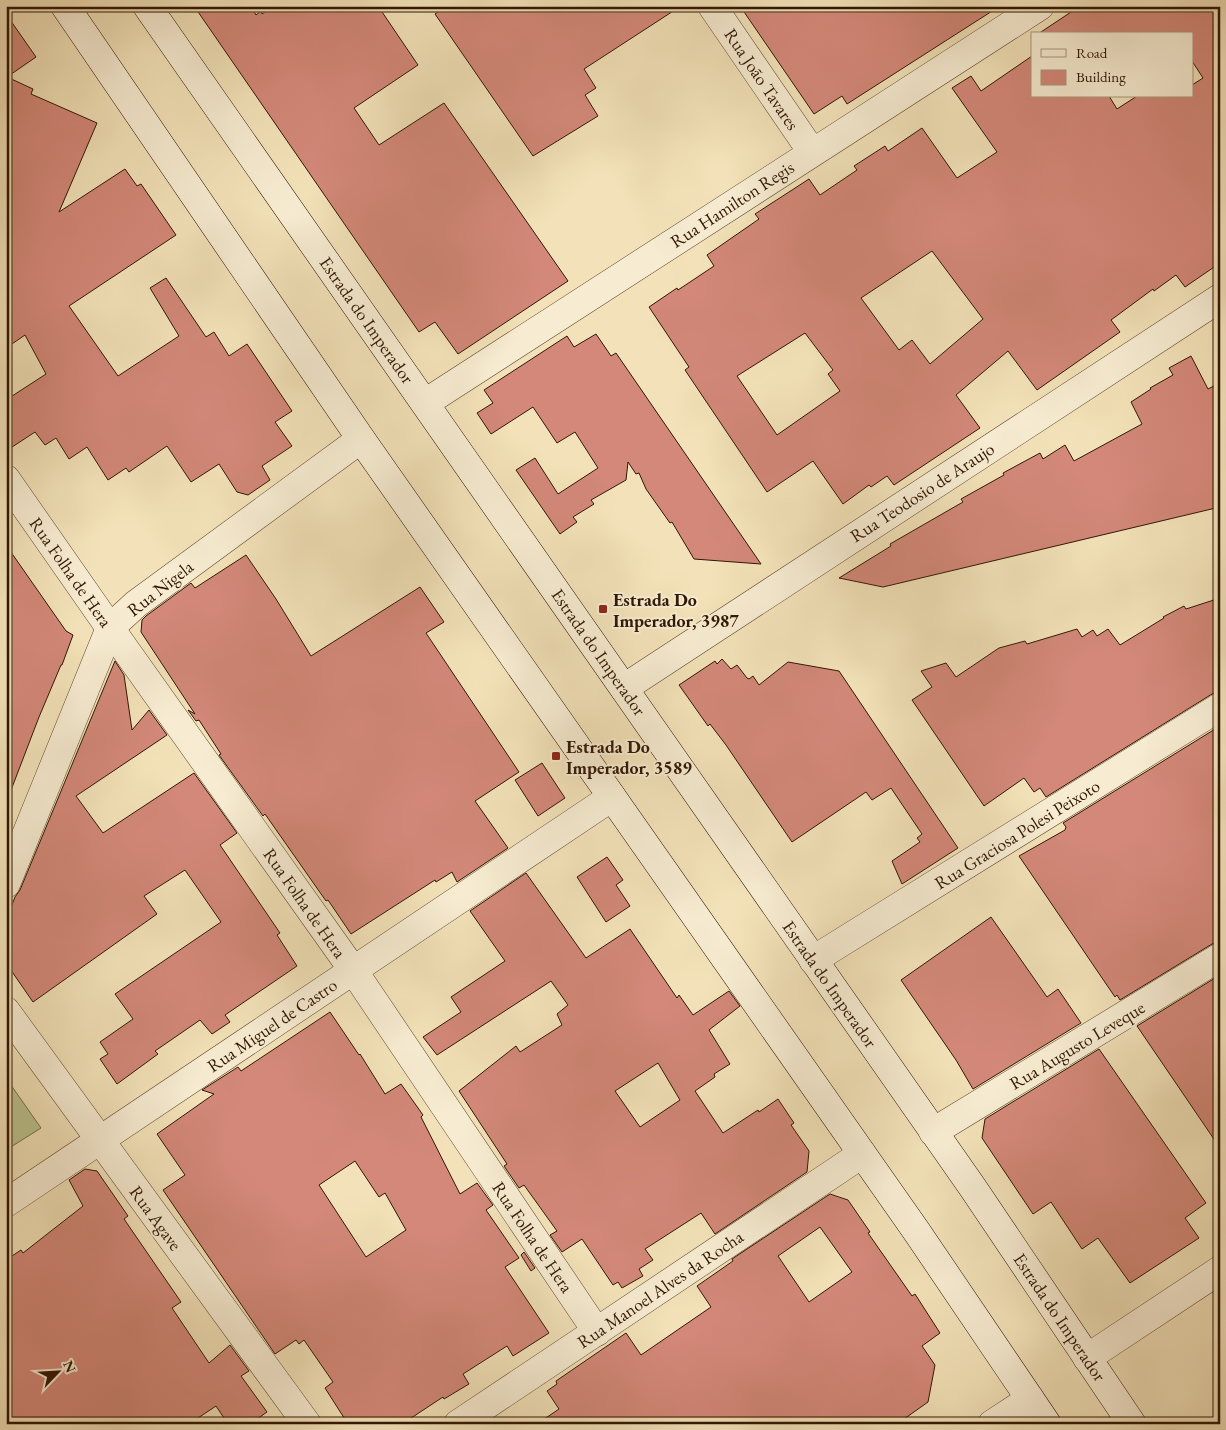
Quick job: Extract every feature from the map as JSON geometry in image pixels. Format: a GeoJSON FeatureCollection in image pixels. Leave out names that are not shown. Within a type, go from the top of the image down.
{"type":"FeatureCollection","features":[{"type":"Feature","properties":{"kind":"street"},"geometry":{"type":"LineString","coordinates":[[65,6],[114,75],[361,439],[956,1288],[1047,1424]]}},
{"type":"Feature","properties":{"kind":"street","name":"Estrada do Imperador"},"geometry":{"type":"LineString","coordinates":[[146,6],[973,1188],[1132,1424]]}},
{"type":"Feature","properties":{"kind":"street","name":"Rua João Tavares"},"geometry":{"type":"LineString","coordinates":[[712,6],[812,152]]}},
{"type":"Feature","properties":{"kind":"street","name":"Rua Hamilton Regis"},"geometry":{"type":"LineString","coordinates":[[425,403],[1040,6]]}},
{"type":"Feature","properties":{"kind":"street","name":"Rua Teodosio de Araujo"},"geometry":{"type":"LineString","coordinates":[[624,688],[1220,298]]}},
{"type":"Feature","properties":{"kind":"street","name":"Rua Nigela"},"geometry":{"type":"LineString","coordinates":[[6,884],[110,628],[136,604],[361,439]]}},
{"type":"Feature","properties":{"kind":"street","name":"Rua Folha de Hera"},"geometry":{"type":"LineString","coordinates":[[6,479],[353,970],[597,1332]]}},
{"type":"Feature","properties":{"kind":"street","name":"Rua Graciosa Polesi Peixoto"},"geometry":{"type":"LineString","coordinates":[[813,960],[1220,707]]}},
{"type":"Feature","properties":{"kind":"street","name":"Rua Miguel de Castro"},"geometry":{"type":"LineString","coordinates":[[6,1203],[612,797]]}},
{"type":"Feature","properties":{"kind":"street","name":"Rua Augusto Leveque"},"geometry":{"type":"LineString","coordinates":[[933,1132],[1220,957]]}},
{"type":"Feature","properties":{"kind":"street","name":"Rua Agave"},"geometry":{"type":"LineString","coordinates":[[6,1011],[307,1424]]}},
{"type":"Feature","properties":{"kind":"street","name":"Rua Manoel Alves da Rocha"},"geometry":{"type":"LineString","coordinates":[[458,1424],[862,1154]]}},
{"type":"Feature","properties":{"kind":"street"},"geometry":{"type":"LineString","coordinates":[[1087,1358],[1220,1270]]}},
{"type":"Feature","properties":{"kind":"street"},"geometry":{"type":"LineString","coordinates":[[992,1424],[1030,1399]]}},
{"type":"Feature","properties":{"kind":"green space"},"geometry":{"type":"Polygon","coordinates":[[[6,1078],[41,1128],[6,1150],[6,1078]]]}},
{"type":"Feature","properties":{"kind":"building"},"geometry":{"type":"Polygon","coordinates":[[[194,6],[251,6],[256,15],[261,11],[262,14],[273,6],[378,6],[418,65],[354,108],[379,145],[444,103],[568,281],[458,354],[435,322],[419,332],[194,6]]]}},
{"type":"Feature","properties":{"kind":"building"},"geometry":{"type":"Polygon","coordinates":[[[447,6],[681,6],[584,69],[596,88],[585,95],[598,116],[533,156],[435,14],[447,6]]]}},
{"type":"Feature","properties":{"kind":"building"},"geometry":{"type":"Polygon","coordinates":[[[740,6],[1000,6],[847,104],[842,96],[814,114],[740,6]]]}},
{"type":"Feature","properties":{"kind":"building"},"geometry":{"type":"Polygon","coordinates":[[[1080,6],[1220,6],[1220,263],[1185,287],[1176,275],[1154,291],[1153,289],[1111,320],[1120,332],[1037,390],[1008,351],[956,395],[980,428],[894,485],[887,476],[871,487],[869,485],[843,504],[813,461],[767,492],[685,370],[689,367],[649,307],[714,266],[707,255],[759,219],[755,214],[809,179],[820,195],[857,170],[854,166],[885,146],[888,151],[922,128],[957,178],[997,152],[952,88],[971,76],[981,91],[1031,57],[1031,98],[1110,98],[1117,109],[1134,98],[1194,98],[1194,84],[1203,78],[1194,64],[1194,32],[1041,32],[1080,6]],[[932,251],[861,298],[899,350],[912,340],[930,364],[983,319],[932,251]],[[805,333],[737,376],[777,435],[840,391],[828,374],[833,370],[805,333]]]}},
{"type":"Feature","properties":{"kind":"building"},"geometry":{"type":"Polygon","coordinates":[[[6,14],[36,57],[7,77],[33,89],[31,94],[97,123],[59,212],[125,169],[137,186],[141,184],[176,235],[69,306],[118,376],[179,336],[150,288],[166,278],[206,337],[214,332],[229,356],[247,344],[292,411],[275,422],[292,446],[262,466],[270,480],[248,495],[237,492],[219,464],[191,482],[167,446],[129,472],[126,468],[108,480],[87,447],[69,459],[56,438],[45,445],[35,432],[6,451],[6,400],[46,374],[25,335],[6,348],[6,14]]]}},
{"type":"Feature","properties":{"kind":"building"},"geometry":{"type":"Polygon","coordinates":[[[596,334],[611,356],[616,353],[761,564],[694,559],[672,522],[670,523],[646,489],[639,473],[636,474],[628,462],[626,480],[591,500],[594,504],[573,517],[577,522],[560,534],[516,470],[535,458],[558,494],[598,468],[575,432],[557,443],[533,407],[491,434],[477,413],[493,403],[484,390],[567,336],[574,347],[596,334]]]}},
{"type":"Feature","properties":{"kind":"building"},"geometry":{"type":"Polygon","coordinates":[[[1191,356],[1208,389],[1220,383],[1220,507],[883,587],[839,578],[891,546],[890,544],[963,502],[961,499],[1040,453],[1043,459],[1065,445],[1074,461],[1142,424],[1131,402],[1150,388],[1173,375],[1169,368],[1191,356]]]}},
{"type":"Feature","properties":{"kind":"building"},"geometry":{"type":"Polygon","coordinates":[[[6,545],[66,631],[73,635],[8,798],[6,797],[6,545]]]}},
{"type":"Feature","properties":{"kind":"building"},"geometry":{"type":"Polygon","coordinates":[[[246,555],[311,656],[420,587],[444,622],[426,633],[519,772],[475,801],[508,848],[457,882],[452,872],[436,882],[435,880],[351,934],[265,814],[263,816],[219,755],[221,754],[199,720],[196,721],[188,710],[195,714],[141,632],[142,620],[146,616],[191,583],[195,588],[246,555]]]}},
{"type":"Feature","properties":{"kind":"building"},"geometry":{"type":"Polygon","coordinates":[[[1220,598],[1220,691],[1212,694],[1046,797],[1040,788],[1034,792],[1024,778],[984,806],[912,700],[932,687],[921,671],[946,663],[956,677],[999,648],[1025,641],[1027,644],[1077,629],[1082,637],[1093,630],[1097,636],[1108,629],[1120,645],[1163,617],[1184,606],[1186,609],[1220,598]]]}},
{"type":"Feature","properties":{"kind":"building"},"geometry":{"type":"Polygon","coordinates":[[[722,659],[731,669],[737,665],[747,678],[749,679],[753,676],[759,685],[788,662],[839,671],[958,848],[902,884],[892,861],[920,842],[917,838],[922,834],[891,788],[872,800],[866,792],[792,842],[726,745],[710,724],[708,726],[679,685],[715,661],[717,664],[722,659]]]}},
{"type":"Feature","properties":{"kind":"building"},"geometry":{"type":"Polygon","coordinates":[[[115,661],[124,675],[132,730],[149,710],[167,735],[76,796],[103,833],[194,773],[237,833],[220,845],[280,933],[277,935],[297,966],[225,1015],[230,1022],[212,1034],[200,1020],[155,1051],[158,1054],[117,1084],[100,1059],[108,1054],[100,1042],[133,1019],[115,994],[221,922],[185,870],[144,896],[157,914],[33,1002],[6,963],[6,920],[115,661]]]}},
{"type":"Feature","properties":{"kind":"building"},"geometry":{"type":"Polygon","coordinates":[[[1220,726],[1220,941],[1120,1000],[1117,995],[1115,997],[1019,856],[1065,830],[1066,827],[1063,823],[1220,726]]]}},
{"type":"Feature","properties":{"kind":"building"},"geometry":{"type":"Polygon","coordinates":[[[542,763],[565,798],[538,816],[515,780],[542,763]]]}},
{"type":"Feature","properties":{"kind":"building"},"geometry":{"type":"Polygon","coordinates":[[[607,857],[623,880],[616,885],[630,906],[606,922],[577,877],[607,857]]]}},
{"type":"Feature","properties":{"kind":"building"},"geometry":{"type":"Polygon","coordinates":[[[526,873],[586,958],[630,929],[677,998],[679,995],[693,1015],[729,991],[740,1006],[709,1030],[730,1064],[714,1074],[715,1077],[695,1091],[723,1133],[778,1099],[794,1123],[791,1125],[809,1151],[807,1172],[715,1234],[701,1213],[645,1249],[653,1260],[639,1269],[643,1276],[622,1288],[618,1282],[613,1285],[582,1239],[562,1252],[550,1235],[557,1231],[524,1185],[519,1188],[504,1166],[507,1164],[459,1091],[516,1046],[520,1052],[562,1025],[557,1014],[568,1005],[551,981],[437,1055],[423,1037],[461,1012],[451,997],[505,961],[470,911],[526,873]],[[658,1063],[615,1091],[640,1127],[680,1100],[658,1063]]]}},
{"type":"Feature","properties":{"kind":"building"},"geometry":{"type":"Polygon","coordinates":[[[991,917],[1047,997],[1058,989],[1081,1023],[973,1089],[956,1060],[901,980],[991,917]]]}},
{"type":"Feature","properties":{"kind":"building"},"geometry":{"type":"Polygon","coordinates":[[[1220,975],[1220,1148],[1137,1026],[1220,975]]]}},
{"type":"Feature","properties":{"kind":"building"},"geometry":{"type":"Polygon","coordinates":[[[330,1012],[360,1054],[385,1094],[401,1084],[423,1115],[421,1117],[460,1194],[477,1183],[493,1205],[486,1210],[519,1258],[505,1267],[549,1333],[513,1356],[507,1346],[463,1374],[469,1384],[444,1399],[443,1397],[402,1424],[348,1424],[325,1388],[333,1382],[304,1340],[299,1344],[296,1340],[275,1354],[163,1190],[185,1175],[157,1134],[214,1094],[202,1090],[238,1067],[241,1071],[330,1012]],[[355,1161],[319,1185],[366,1257],[406,1230],[385,1193],[379,1197],[355,1161]]]}},
{"type":"Feature","properties":{"kind":"building"},"geometry":{"type":"Polygon","coordinates":[[[1099,1049],[1206,1203],[1185,1218],[1199,1238],[1130,1283],[1098,1238],[1082,1249],[1051,1202],[1033,1214],[982,1138],[985,1119],[1099,1049]]]}},
{"type":"Feature","properties":{"kind":"building"},"geometry":{"type":"Polygon","coordinates":[[[85,1169],[97,1171],[128,1216],[124,1219],[181,1302],[172,1308],[209,1363],[230,1345],[249,1371],[241,1376],[267,1412],[250,1424],[228,1424],[216,1406],[189,1424],[6,1424],[6,1260],[21,1250],[23,1253],[83,1206],[69,1180],[85,1169]]]}},
{"type":"Feature","properties":{"kind":"building"},"geometry":{"type":"Polygon","coordinates":[[[830,1194],[848,1200],[870,1232],[868,1233],[912,1296],[915,1294],[940,1333],[922,1346],[935,1365],[928,1402],[897,1424],[537,1424],[559,1409],[547,1391],[557,1384],[556,1381],[626,1333],[641,1355],[711,1307],[697,1286],[733,1261],[732,1259],[830,1194]],[[820,1227],[778,1256],[809,1302],[852,1272],[820,1227]]]}},
{"type":"Feature","properties":{"kind":"building"},"geometry":{"type":"Polygon","coordinates":[[[524,1252],[535,1268],[531,1271],[521,1255],[524,1252]]]}},
{"type":"Feature","properties":{"kind":"place","name":"Estrada Do Imperador, 3987"},"geometry":{"type":"Point","coordinates":[603,609]}},
{"type":"Feature","properties":{"kind":"place","name":"Estrada Do Imperador, 3589"},"geometry":{"type":"Point","coordinates":[556,756]}}]}
